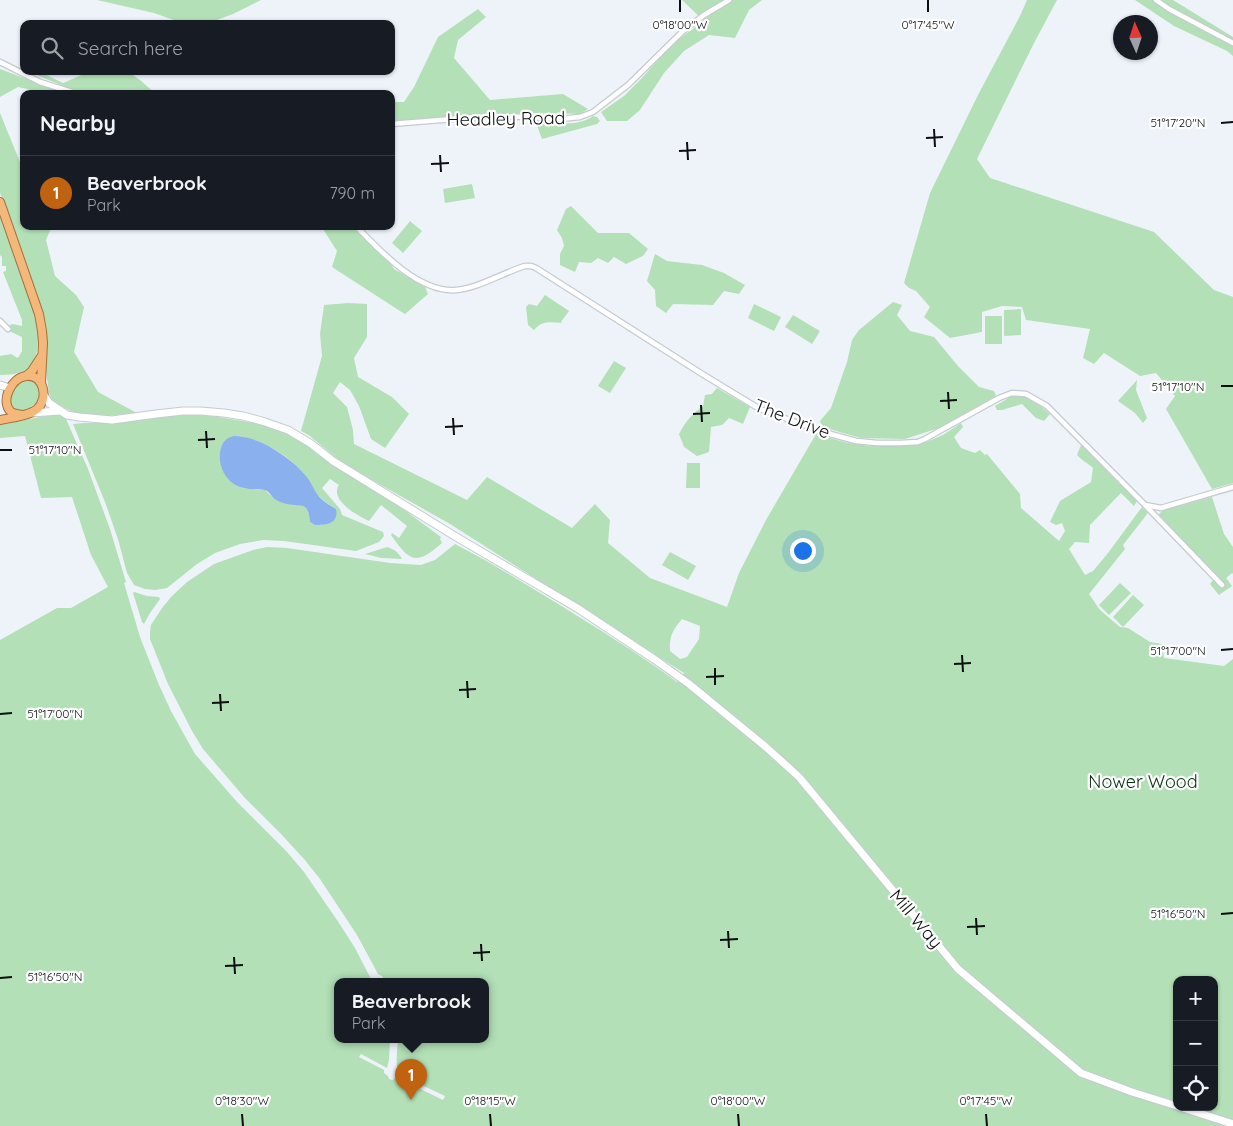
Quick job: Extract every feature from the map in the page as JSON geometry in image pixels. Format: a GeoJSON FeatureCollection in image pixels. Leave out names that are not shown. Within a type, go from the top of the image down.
{"type":"FeatureCollection","features":[{"type":"Feature","properties":{"kind":"highway"},"geometry":{"type":"LineString","coordinates":[[0,202],[39,314],[42,331],[41,383],[44,395],[38,409],[31,413],[0,420]]}},
{"type":"Feature","properties":{"kind":"highway"},"geometry":{"type":"LineString","coordinates":[[22,415],[3,409],[4,386],[26,376],[32,371],[42,355]]}},
{"type":"Feature","properties":{"kind":"highway"},"geometry":{"type":"LineString","coordinates":[[26,376],[38,378],[41,383]]}},
{"type":"Feature","properties":{"kind":"main road"},"geometry":{"type":"LineString","coordinates":[[44,395],[49,402],[60,410]]}},
{"type":"Feature","properties":{"kind":"main road"},"geometry":{"type":"LineString","coordinates":[[31,413],[60,410]]}},
{"type":"Feature","properties":{"kind":"main road","name":"Mill Way"},"geometry":{"type":"LineString","coordinates":[[60,410],[67,415],[79,418],[112,420],[183,411],[224,412],[262,420],[288,430],[310,443],[333,461],[576,608],[689,684],[799,777],[958,970],[1081,1073],[1173,1105]]}},
{"type":"Feature","properties":{"kind":"main road","name":"Mill Way"},"geometry":{"type":"LineString","coordinates":[[1191,1111],[1233,1124]]}},
{"type":"Feature","properties":{"kind":"street","name":"Headley Road"},"geometry":{"type":"LineString","coordinates":[[395,124],[492,116],[560,119],[580,117],[593,112],[628,84],[682,32],[728,0]]}},
{"type":"Feature","properties":{"kind":"street"},"geometry":{"type":"LineString","coordinates":[[1156,0],[1233,43]]}},
{"type":"Feature","properties":{"kind":"street"},"geometry":{"type":"LineString","coordinates":[[0,62],[20,72]]}},
{"type":"Feature","properties":{"kind":"street"},"geometry":{"type":"LineString","coordinates":[[26,75],[40,82],[65,90]]}},
{"type":"Feature","properties":{"kind":"street","name":"The Drive"},"geometry":{"type":"LineString","coordinates":[[360,230],[405,272],[425,283],[442,289],[456,290],[467,288],[525,266],[531,266],[758,408],[823,432],[856,441],[878,444],[918,442],[999,398],[1012,393],[1026,394],[1047,406],[1145,505]]}},
{"type":"Feature","properties":{"kind":"street"},"geometry":{"type":"LineString","coordinates":[[0,321],[8,329]]}},
{"type":"Feature","properties":{"kind":"street"},"geometry":{"type":"LineString","coordinates":[[1145,505],[1161,508],[1233,487]]}},
{"type":"Feature","properties":{"kind":"street"},"geometry":{"type":"LineString","coordinates":[[1145,505],[1222,585]]}},
{"type":"Feature","properties":{"kind":"green space"},"geometry":{"type":"Polygon","coordinates":[[[97,0],[261,0],[217,20],[174,20],[154,13],[97,0]]]}},
{"type":"Feature","properties":{"kind":"green space"},"geometry":{"type":"Polygon","coordinates":[[[682,0],[762,0],[749,10],[735,38],[709,35],[684,51],[664,73],[640,110],[627,121],[607,121],[601,112],[624,96],[676,41],[704,21],[682,0]]]}},
{"type":"Feature","properties":{"kind":"green space"},"geometry":{"type":"Polygon","coordinates":[[[1027,0],[1057,0],[977,159],[990,178],[1154,232],[1214,290],[1233,297],[1233,483],[1212,489],[1166,409],[1175,396],[1156,373],[1140,376],[1104,353],[1094,364],[1083,358],[1090,329],[1026,320],[1022,307],[1002,306],[982,312],[982,332],[950,338],[924,317],[930,307],[916,291],[904,283],[930,193],[1027,0]]]}},
{"type":"Feature","properties":{"kind":"green space"},"geometry":{"type":"Polygon","coordinates":[[[1135,0],[1173,0],[1233,37],[1233,56],[1227,51],[1174,26],[1135,0]]]}},
{"type":"Feature","properties":{"kind":"green space"},"geometry":{"type":"Polygon","coordinates":[[[478,9],[486,17],[458,40],[454,58],[490,100],[563,94],[588,109],[580,114],[489,114],[395,120],[395,102],[404,102],[414,87],[438,37],[478,9]]]}},
{"type":"Feature","properties":{"kind":"green space"},"geometry":{"type":"Polygon","coordinates":[[[0,69],[56,90],[32,90],[18,87],[0,97],[0,69]]]}},
{"type":"Feature","properties":{"kind":"green space"},"geometry":{"type":"Polygon","coordinates":[[[37,75],[46,75],[63,83],[82,75],[133,75],[151,90],[62,90],[63,86],[37,75]]]}},
{"type":"Feature","properties":{"kind":"green space"},"geometry":{"type":"Polygon","coordinates":[[[0,113],[20,162],[20,230],[50,230],[46,240],[55,276],[76,295],[84,307],[74,352],[98,392],[137,413],[104,416],[74,413],[52,401],[46,371],[47,339],[43,313],[0,193],[0,113]]]}},
{"type":"Feature","properties":{"kind":"green space"},"geometry":{"type":"Polygon","coordinates":[[[593,116],[597,117],[600,121],[597,124],[542,139],[535,120],[573,123],[587,120],[593,116]]]}},
{"type":"Feature","properties":{"kind":"green space"},"geometry":{"type":"Polygon","coordinates":[[[472,184],[475,198],[445,203],[443,189],[472,184]]]}},
{"type":"Feature","properties":{"kind":"green space"},"geometry":{"type":"Polygon","coordinates":[[[571,206],[598,233],[629,233],[648,249],[643,256],[626,264],[614,257],[608,263],[598,258],[591,263],[579,262],[575,272],[560,265],[560,254],[564,246],[557,230],[566,209],[571,206]]]}},
{"type":"Feature","properties":{"kind":"green space"},"geometry":{"type":"Polygon","coordinates":[[[0,214],[35,313],[38,342],[35,358],[27,369],[18,373],[0,375],[0,356],[11,354],[18,358],[22,351],[22,337],[9,331],[9,326],[12,324],[22,326],[22,320],[3,272],[6,271],[6,266],[2,266],[2,257],[0,255],[0,214]]]}},
{"type":"Feature","properties":{"kind":"green space"},"geometry":{"type":"Polygon","coordinates":[[[410,221],[422,231],[403,253],[392,243],[410,221]]]}},
{"type":"Feature","properties":{"kind":"green space"},"geometry":{"type":"Polygon","coordinates":[[[324,230],[355,230],[394,269],[425,287],[428,294],[405,314],[332,267],[337,251],[324,230]]]}},
{"type":"Feature","properties":{"kind":"green space"},"geometry":{"type":"Polygon","coordinates":[[[655,254],[667,261],[702,265],[724,273],[745,285],[739,294],[724,291],[713,305],[673,304],[666,313],[656,306],[655,290],[647,281],[655,254]]]}},
{"type":"Feature","properties":{"kind":"green space"},"geometry":{"type":"Polygon","coordinates":[[[545,295],[569,311],[562,323],[543,323],[534,330],[528,325],[526,307],[529,304],[537,306],[545,295]]]}},
{"type":"Feature","properties":{"kind":"green space"},"geometry":{"type":"Polygon","coordinates":[[[893,302],[902,305],[897,315],[910,331],[934,337],[958,366],[979,387],[994,391],[996,396],[939,428],[905,439],[861,438],[822,427],[820,421],[831,408],[847,362],[852,340],[859,330],[893,302]]]}},
{"type":"Feature","properties":{"kind":"green space","name":"Nower Wood"},"geometry":{"type":"Polygon","coordinates":[[[367,304],[367,337],[354,358],[358,377],[392,397],[409,414],[385,448],[371,439],[359,406],[350,390],[340,382],[333,393],[347,407],[353,430],[354,444],[467,500],[487,477],[572,528],[595,504],[610,520],[608,543],[650,578],[727,607],[739,573],[766,520],[816,434],[848,443],[871,446],[924,443],[943,435],[961,423],[963,427],[954,437],[961,448],[975,453],[980,450],[985,455],[987,454],[1020,494],[1021,508],[1059,541],[1065,531],[1062,523],[1056,525],[1050,522],[1060,501],[1091,482],[1093,468],[1077,455],[1081,445],[1084,446],[1137,501],[1134,506],[1121,493],[1090,525],[1089,543],[1075,542],[1069,549],[1085,575],[1093,571],[1142,507],[1148,513],[1123,545],[1125,549],[1089,594],[1100,610],[1120,627],[1128,628],[1150,642],[1162,644],[1164,658],[1224,666],[1233,659],[1233,1126],[0,1126],[0,640],[57,608],[71,608],[108,587],[91,555],[72,497],[41,498],[25,436],[0,438],[0,425],[55,414],[66,419],[88,469],[110,529],[140,637],[171,711],[195,754],[238,803],[287,852],[304,872],[355,948],[370,978],[334,978],[334,1043],[390,1043],[387,1068],[361,1054],[359,1057],[384,1070],[389,1079],[398,1078],[443,1100],[445,1096],[411,1080],[399,1071],[397,1063],[398,1043],[489,1043],[489,978],[383,978],[378,974],[357,935],[320,879],[281,834],[244,797],[203,749],[168,684],[150,639],[151,625],[172,596],[187,582],[214,564],[253,550],[267,547],[287,548],[390,563],[421,565],[435,560],[455,544],[506,572],[586,621],[677,682],[684,673],[450,524],[342,463],[310,436],[301,431],[322,356],[320,334],[324,305],[367,304]],[[682,619],[672,634],[670,651],[680,659],[687,657],[699,639],[700,626],[682,619]]]}},
{"type":"Feature","properties":{"kind":"green space"},"geometry":{"type":"Polygon","coordinates":[[[754,304],[781,317],[774,331],[748,318],[754,304]]]}},
{"type":"Feature","properties":{"kind":"green space"},"geometry":{"type":"Polygon","coordinates":[[[1021,309],[1021,335],[1004,336],[1004,310],[1021,309]]]}},
{"type":"Feature","properties":{"kind":"green space"},"geometry":{"type":"Polygon","coordinates":[[[793,315],[820,331],[812,344],[785,327],[793,315]]]}},
{"type":"Feature","properties":{"kind":"green space"},"geometry":{"type":"Polygon","coordinates":[[[985,316],[1002,316],[1002,344],[985,344],[985,316]]]}},
{"type":"Feature","properties":{"kind":"green space"},"geometry":{"type":"Polygon","coordinates":[[[614,361],[626,368],[610,393],[598,386],[614,361]]]}},
{"type":"Feature","properties":{"kind":"green space"},"geometry":{"type":"Polygon","coordinates":[[[26,380],[37,382],[39,398],[28,409],[16,411],[11,406],[10,394],[16,384],[26,380]]]}},
{"type":"Feature","properties":{"kind":"green space"},"geometry":{"type":"Polygon","coordinates":[[[1137,380],[1136,390],[1147,418],[1143,423],[1135,413],[1118,401],[1137,380]]]}},
{"type":"Feature","properties":{"kind":"green space"},"geometry":{"type":"Polygon","coordinates":[[[717,388],[750,407],[743,424],[729,418],[722,425],[711,427],[709,452],[697,456],[684,447],[679,434],[695,412],[703,406],[705,395],[712,394],[717,388]]]}},
{"type":"Feature","properties":{"kind":"green space"},"geometry":{"type":"Polygon","coordinates":[[[1012,396],[1026,397],[1050,414],[1044,421],[1036,418],[1022,404],[997,410],[995,406],[1012,396]]]}},
{"type":"Feature","properties":{"kind":"green space"},"geometry":{"type":"Polygon","coordinates":[[[200,414],[280,429],[311,448],[334,466],[403,509],[441,537],[442,543],[426,555],[414,558],[403,551],[391,535],[392,533],[399,538],[407,526],[381,505],[369,521],[358,515],[341,502],[337,491],[339,485],[330,479],[322,488],[340,509],[342,515],[383,532],[384,536],[379,542],[356,551],[284,541],[263,540],[240,544],[215,553],[197,564],[167,588],[155,590],[134,585],[127,573],[105,502],[73,424],[105,423],[200,414]],[[234,436],[242,488],[265,490],[276,500],[305,507],[308,511],[310,522],[315,525],[321,525],[336,509],[320,497],[286,456],[264,444],[234,436]]]}},
{"type":"Feature","properties":{"kind":"green space"},"geometry":{"type":"Polygon","coordinates":[[[687,463],[700,463],[700,488],[686,488],[687,463]]]}},
{"type":"Feature","properties":{"kind":"green space"},"geometry":{"type":"Polygon","coordinates":[[[1212,497],[1224,534],[1233,547],[1233,574],[1226,578],[1232,586],[1219,595],[1210,584],[1217,575],[1158,515],[1163,510],[1212,497]]]}},
{"type":"Feature","properties":{"kind":"green space"},"geometry":{"type":"Polygon","coordinates":[[[387,547],[396,551],[402,559],[381,558],[365,554],[387,547]]]}},
{"type":"Feature","properties":{"kind":"green space"},"geometry":{"type":"Polygon","coordinates":[[[670,552],[696,566],[688,580],[662,565],[670,552]]]}},
{"type":"Feature","properties":{"kind":"green space"},"geometry":{"type":"Polygon","coordinates":[[[1120,583],[1131,593],[1109,615],[1099,605],[1120,583]]]}},
{"type":"Feature","properties":{"kind":"green space"},"geometry":{"type":"Polygon","coordinates":[[[134,592],[159,597],[160,599],[144,624],[142,622],[134,592]]]}},
{"type":"Feature","properties":{"kind":"green space"},"geometry":{"type":"Polygon","coordinates":[[[1133,595],[1144,605],[1123,627],[1113,617],[1133,595]]]}},
{"type":"Feature","properties":{"kind":"water"},"geometry":{"type":"Polygon","coordinates":[[[234,436],[253,439],[263,443],[291,461],[307,477],[316,493],[326,503],[336,509],[334,521],[315,525],[310,522],[308,511],[305,507],[279,501],[266,491],[247,489],[229,480],[222,470],[220,452],[226,440],[234,436]]]}},
{"type":"Feature","properties":{"kind":"place","name":"Beaverbrook"},"geometry":{"type":"Point","coordinates":[411,1100]}}]}
